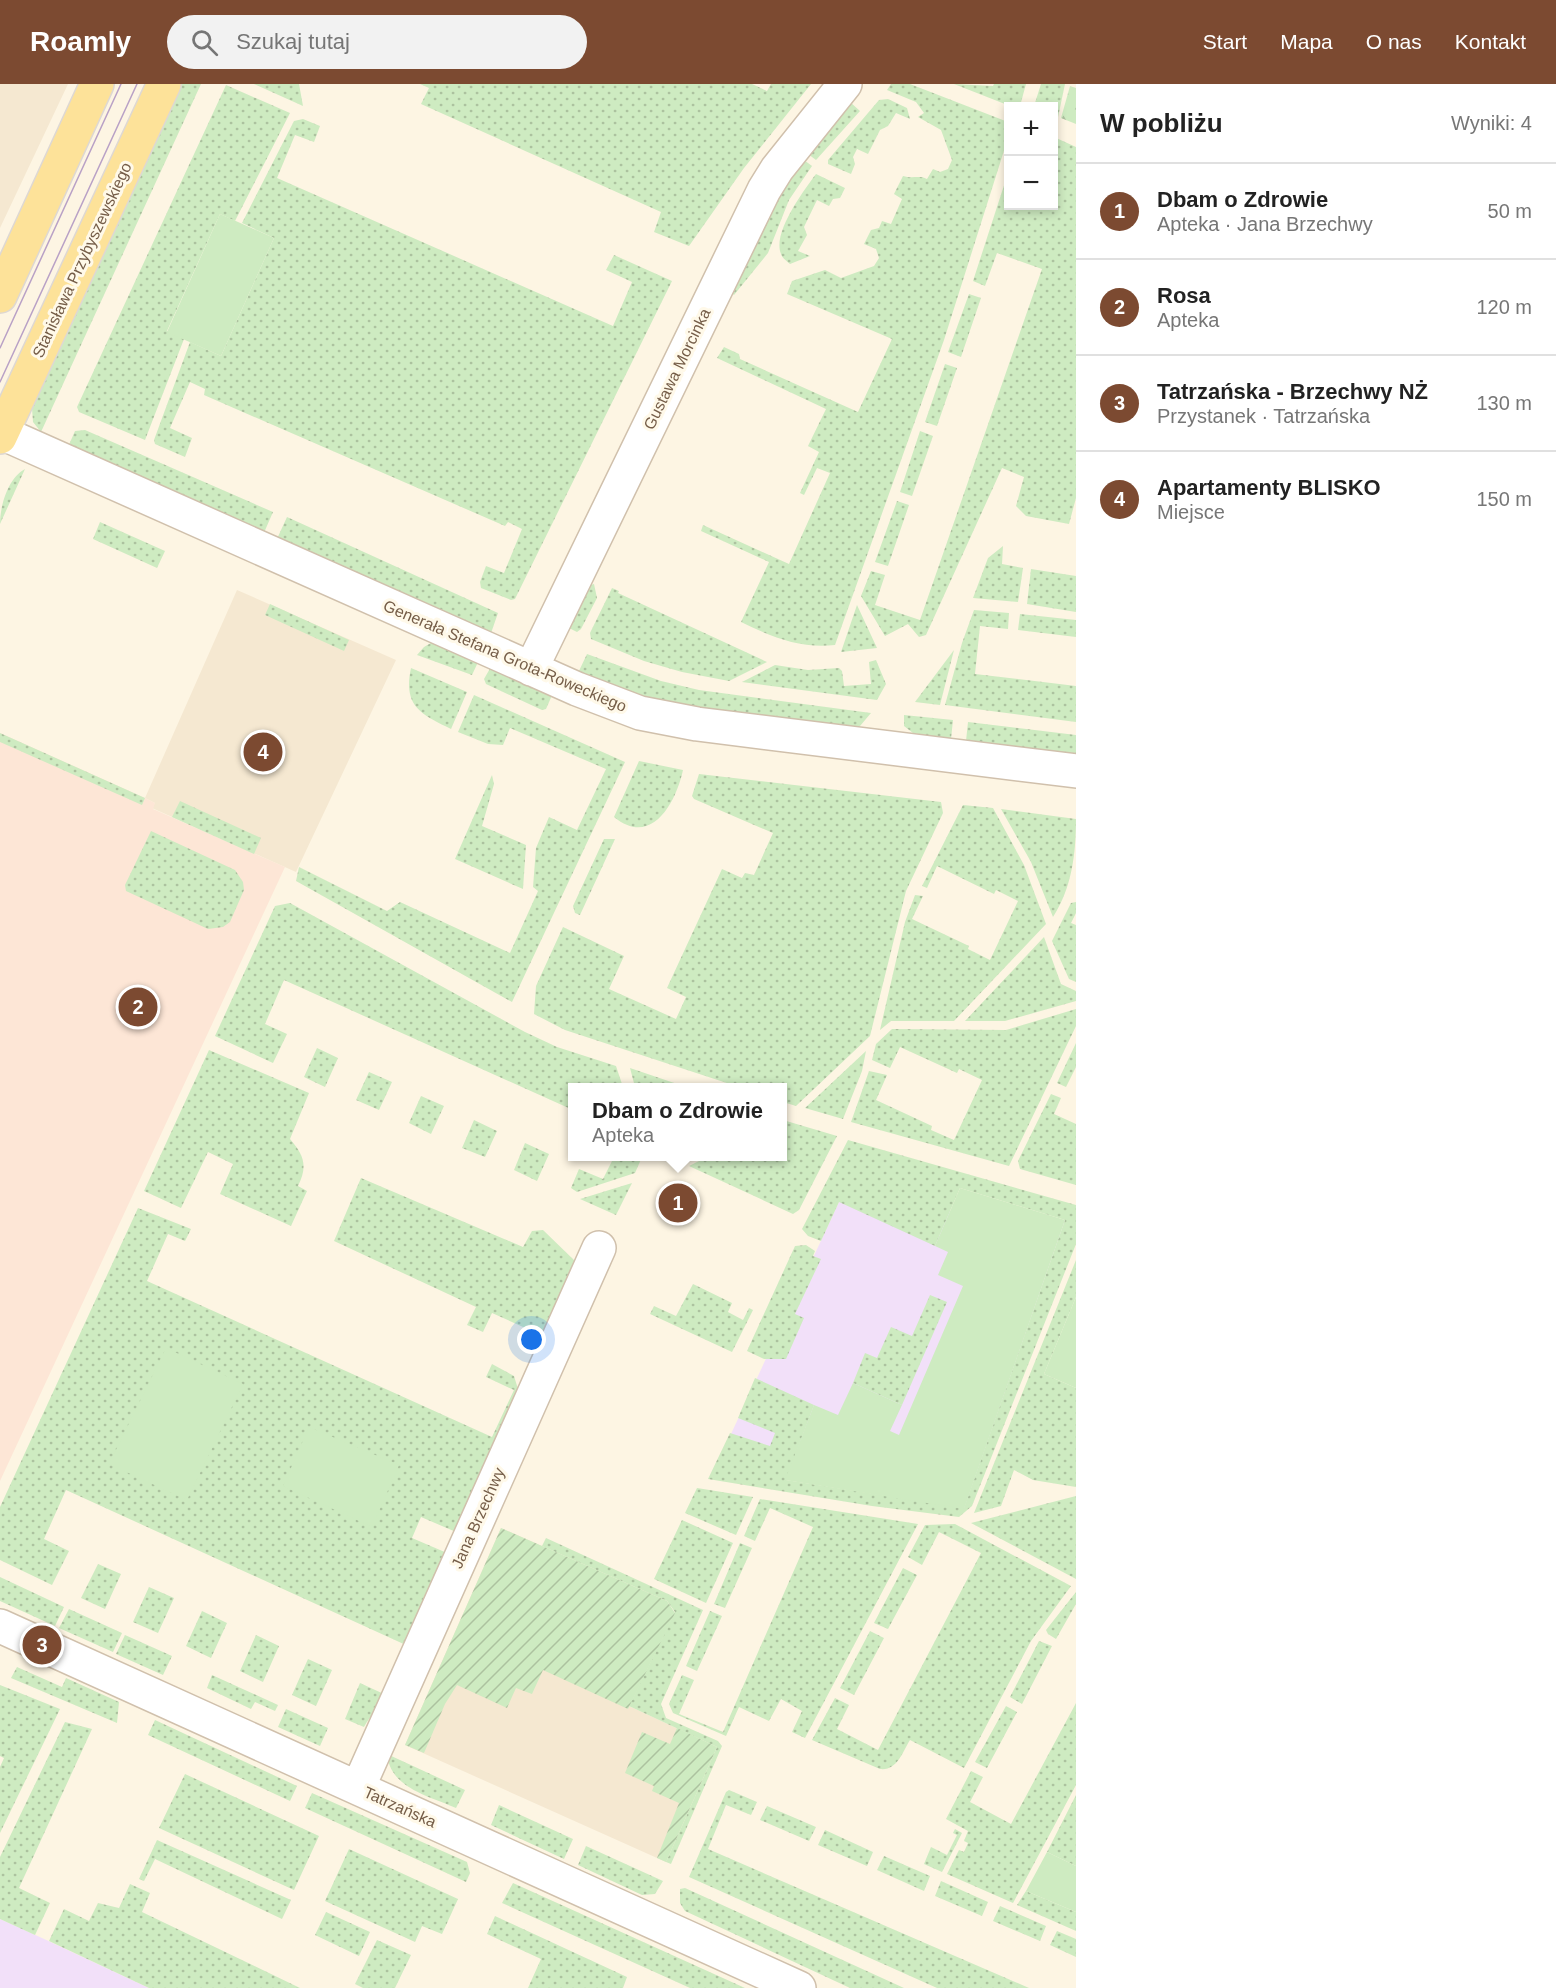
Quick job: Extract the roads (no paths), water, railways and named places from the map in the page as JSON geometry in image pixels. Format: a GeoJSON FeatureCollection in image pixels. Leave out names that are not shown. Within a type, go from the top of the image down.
{"type":"FeatureCollection","features":[{"type":"Feature","properties":{"kind":"main road"},"geometry":{"type":"LineString","coordinates":[[0,296],[97,84]]}},
{"type":"Feature","properties":{"kind":"main road","name":"Stanisława Przybyszewskiego"},"geometry":{"type":"LineString","coordinates":[[1,435],[164,84]]}},
{"type":"Feature","properties":{"kind":"street","name":"Gustawa Morcinka"},"geometry":{"type":"LineString","coordinates":[[531,669],[764,190],[777,169],[846,84]]}},
{"type":"Feature","properties":{"kind":"street","name":"Generała Stefana Grota-Roweckiego"},"geometry":{"type":"LineString","coordinates":[[1,435],[616,705],[668,720],[1076,771]]}},
{"type":"Feature","properties":{"kind":"street","name":"Jana Brzechwy"},"geometry":{"type":"LineString","coordinates":[[358,1788],[599,1248]]}},
{"type":"Feature","properties":{"kind":"street","name":"Tatrzańska"},"geometry":{"type":"LineString","coordinates":[[0,1626],[799,1988]]}},
{"type":"Feature","properties":{"kind":"tram line"},"geometry":{"type":"LineString","coordinates":[[0,348],[121,84]]}},
{"type":"Feature","properties":{"kind":"tram line"},"geometry":{"type":"LineString","coordinates":[[0,382],[137,84]]}},
{"type":"Feature","properties":{"kind":"place","name":"Apartamenty BLISKO"},"geometry":{"type":"Point","coordinates":[263,752]}},
{"type":"Feature","properties":{"kind":"place","name":"Rosa"},"geometry":{"type":"Point","coordinates":[138,1007]}},
{"type":"Feature","properties":{"kind":"place","name":"Dbam o Zdrowie"},"geometry":{"type":"Point","coordinates":[678,1203]}},
{"type":"Feature","properties":{"kind":"place","name":"Tatrzańska - Brzechwy NŻ"},"geometry":{"type":"Point","coordinates":[42,1645]}}]}
